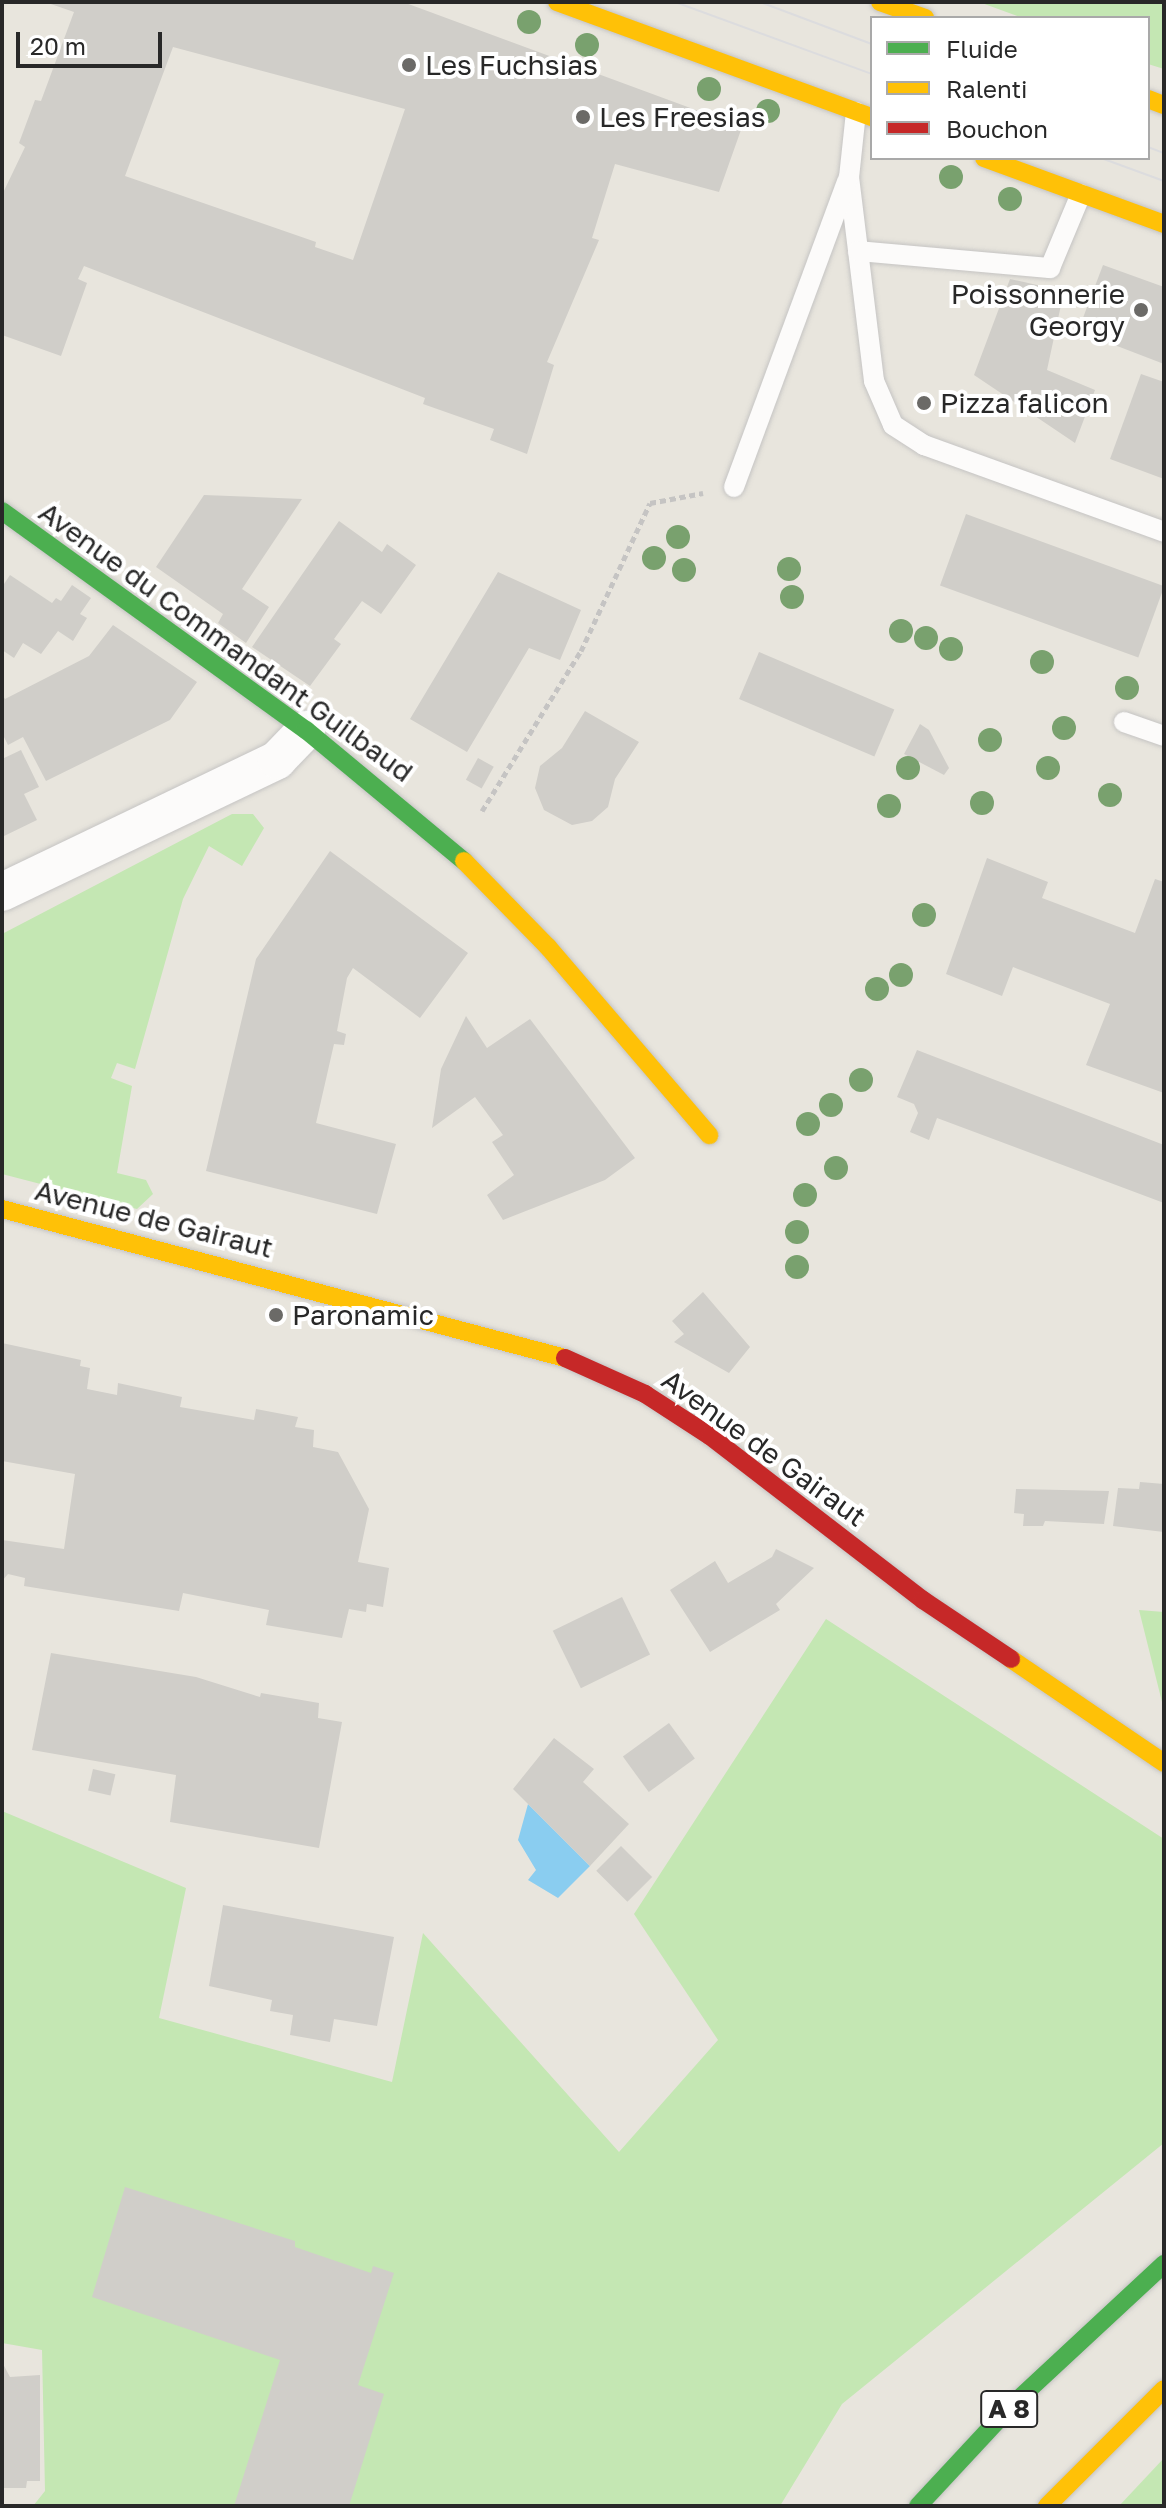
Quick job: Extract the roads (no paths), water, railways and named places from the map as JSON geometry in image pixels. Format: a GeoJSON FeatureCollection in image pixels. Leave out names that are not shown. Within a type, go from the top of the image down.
{"type":"FeatureCollection","features":[{"type":"Feature","properties":{"kind":"main road"},"geometry":{"type":"LineString","coordinates":[[557,2],[864,115]]}},
{"type":"Feature","properties":{"kind":"main road"},"geometry":{"type":"LineString","coordinates":[[880,2],[919,16]]}},
{"type":"Feature","properties":{"kind":"main road"},"geometry":{"type":"LineString","coordinates":[[989,160],[1164,224]]}},
{"type":"Feature","properties":{"kind":"main road","name":"Avenue du Commandant Guilbaud"},"geometry":{"type":"LineString","coordinates":[[2,511],[306,730],[456,853],[548,947],[709,1135]]}},
{"type":"Feature","properties":{"kind":"main road","name":"Avenue de Gairaut"},"geometry":{"type":"LineString","coordinates":[[2,1209],[539,1349],[645,1394],[710,1436],[923,1600],[1164,1763]]}},
{"type":"Feature","properties":{"kind":"main road"},"geometry":{"type":"LineString","coordinates":[[1104,2316],[1164,2246]]}},
{"type":"Feature","properties":{"kind":"main road","name":"A 8"},"geometry":{"type":"LineString","coordinates":[[918,2506],[1104,2316],[1164,2264]]}},
{"type":"Feature","properties":{"kind":"main road"},"geometry":{"type":"LineString","coordinates":[[1047,2506],[1164,2389]]}},
{"type":"Feature","properties":{"kind":"street"},"geometry":{"type":"LineString","coordinates":[[2,892],[277,760],[306,730]]}},
{"type":"Feature","properties":{"kind":"lane"},"geometry":{"type":"LineString","coordinates":[[734,487],[849,177],[864,115]]}},
{"type":"Feature","properties":{"kind":"lane"},"geometry":{"type":"LineString","coordinates":[[849,177],[874,381],[893,425],[924,445],[1164,532]]}},
{"type":"Feature","properties":{"kind":"lane"},"geometry":{"type":"LineString","coordinates":[[858,251],[1050,268],[1081,194]]}},
{"type":"Feature","properties":{"kind":"lane"},"geometry":{"type":"LineString","coordinates":[[1124,722],[1164,736]]}},
{"type":"Feature","properties":{"kind":"water"},"geometry":{"type":"Polygon","coordinates":[[[528,1804],[590,1866],[558,1898],[528,1880],[536,1870],[518,1840],[528,1804]]]}},
{"type":"Feature","properties":{"kind":"tram line"},"geometry":{"type":"LineString","coordinates":[[675,2],[870,73]]}},
{"type":"Feature","properties":{"kind":"tram line"},"geometry":{"type":"LineString","coordinates":[[760,2],[870,43]]}},
{"type":"Feature","properties":{"kind":"tram line"},"geometry":{"type":"LineString","coordinates":[[1150,148],[1164,153]]}},
{"type":"Feature","properties":{"kind":"tram line"},"geometry":{"type":"LineString","coordinates":[[1106,160],[1164,181]]}},
{"type":"Feature","properties":{"kind":"place","name":"Les Fuchsias"},"geometry":{"type":"Point","coordinates":[409,65]}},
{"type":"Feature","properties":{"kind":"place","name":"Les Freesias"},"geometry":{"type":"Point","coordinates":[583,117]}},
{"type":"Feature","properties":{"kind":"place","name":"Poissonnerie Georgy"},"geometry":{"type":"Point","coordinates":[1141,310]}},
{"type":"Feature","properties":{"kind":"place","name":"Pizza falicon"},"geometry":{"type":"Point","coordinates":[924,403]}},
{"type":"Feature","properties":{"kind":"place","name":"Paronamic"},"geometry":{"type":"Point","coordinates":[276,1315]}}]}
